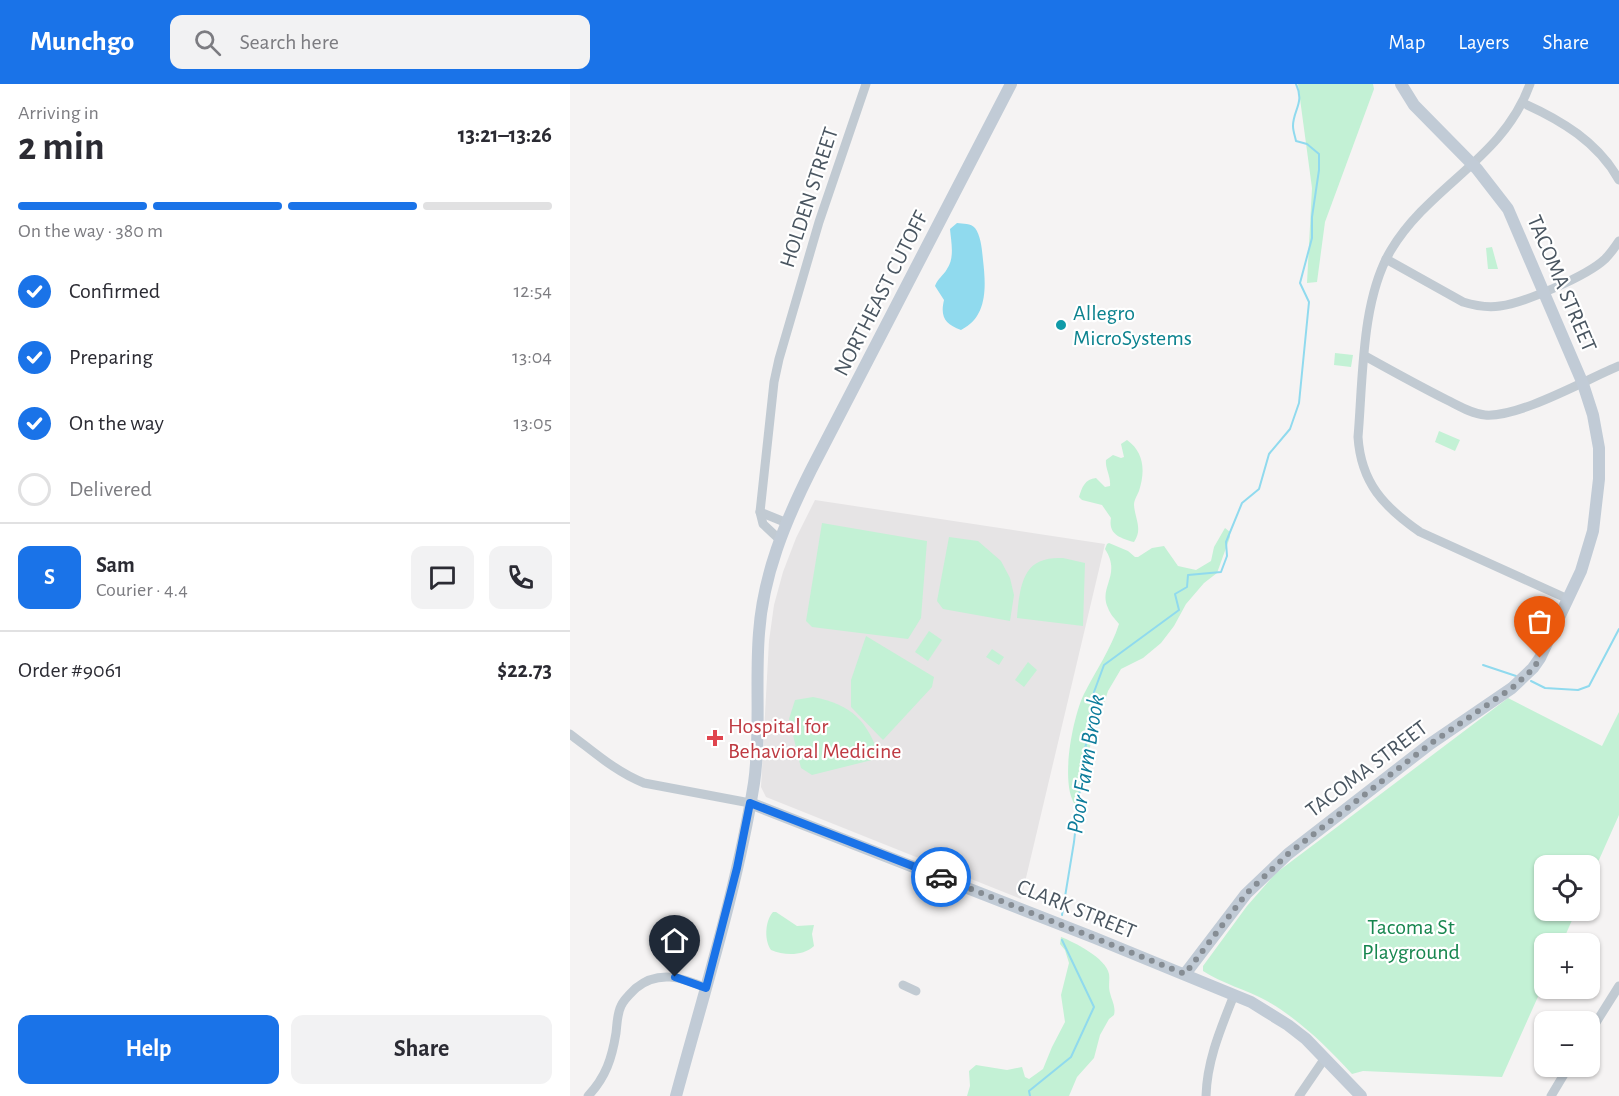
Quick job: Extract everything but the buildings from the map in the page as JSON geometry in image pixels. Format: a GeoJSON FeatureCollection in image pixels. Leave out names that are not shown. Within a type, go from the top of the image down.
{"type":"FeatureCollection","features":[{"type":"Feature","properties":{"kind":"street","name":"HOLDEN STREET"},"geometry":{"type":"LineString","coordinates":[[760,512],[774,381],[819,222],[866,84]]}},
{"type":"Feature","properties":{"kind":"street","name":"NORTHEAST CUTOFF"},"geometry":{"type":"LineString","coordinates":[[676,1096],[737,868],[750,803],[754,780],[758,716],[759,633],[768,577],[780,540],[811,470],[1011,84]]}},
{"type":"Feature","properties":{"kind":"street","name":"TACOMA STREET"},"geometry":{"type":"LineString","coordinates":[[1185,974],[1246,894],[1288,854],[1430,744],[1506,692],[1527,674],[1540,658],[1581,571],[1593,531],[1598,491],[1599,448],[1593,415],[1583,384],[1508,209],[1472,164],[1414,105],[1401,84]]}},
{"type":"Feature","properties":{"kind":"street"},"geometry":{"type":"LineString","coordinates":[[1530,84],[1523,103],[1503,134],[1411,222],[1386,259],[1371,300],[1358,448],[1367,476],[1387,506],[1420,532],[1568,599]]}},
{"type":"Feature","properties":{"kind":"street"},"geometry":{"type":"LineString","coordinates":[[1523,103],[1546,114],[1589,143],[1602,155],[1619,180]]}},
{"type":"Feature","properties":{"kind":"street"},"geometry":{"type":"LineString","coordinates":[[1386,259],[1448,295],[1477,306],[1488,307],[1511,304],[1591,269],[1605,259],[1619,241]]}},
{"type":"Feature","properties":{"kind":"street"},"geometry":{"type":"LineString","coordinates":[[1365,356],[1458,405],[1482,415],[1507,413],[1583,384],[1619,366]]}},
{"type":"Feature","properties":{"kind":"street"},"geometry":{"type":"LineString","coordinates":[[760,512],[787,523]]}},
{"type":"Feature","properties":{"kind":"street"},"geometry":{"type":"LineString","coordinates":[[760,512],[763,524],[780,540]]}},
{"type":"Feature","properties":{"kind":"street"},"geometry":{"type":"LineString","coordinates":[[570,734],[621,772],[633,778],[654,785],[750,803]]}},
{"type":"Feature","properties":{"kind":"street","name":"CLARK STREET"},"geometry":{"type":"LineString","coordinates":[[750,803],[1234,994],[1259,1006],[1288,1025],[1325,1058],[1361,1096]]}},
{"type":"Feature","properties":{"kind":"street"},"geometry":{"type":"LineString","coordinates":[[588,1096],[607,1070],[614,1048],[620,1007],[633,992],[651,979],[662,976],[688,980],[706,988]]}},
{"type":"Feature","properties":{"kind":"street"},"geometry":{"type":"LineString","coordinates":[[903,985],[916,991]]}},
{"type":"Feature","properties":{"kind":"street"},"geometry":{"type":"LineString","coordinates":[[1600,1016],[1619,986]]}},
{"type":"Feature","properties":{"kind":"street"},"geometry":{"type":"LineString","coordinates":[[1206,1096],[1206,1077],[1211,1054],[1234,994]]}},
{"type":"Feature","properties":{"kind":"street"},"geometry":{"type":"LineString","coordinates":[[1299,1096],[1325,1058]]}},
{"type":"Feature","properties":{"kind":"street"},"geometry":{"type":"LineString","coordinates":[[1551,1096],[1562,1077]]}},
{"type":"Feature","properties":{"kind":"shaded area"},"geometry":{"type":"Polygon","coordinates":[[[815,500],[1105,544],[1021,899],[766,797],[761,787],[769,641],[774,605],[796,538],[815,500]]]}},
{"type":"Feature","properties":{"kind":"green space"},"geometry":{"type":"Polygon","coordinates":[[[1298,84],[1373,84],[1374,89],[1325,222],[1317,282],[1307,283],[1312,188],[1298,84]]]}},
{"type":"Feature","properties":{"kind":"green space"},"geometry":{"type":"Polygon","coordinates":[[[1492,247],[1498,269],[1488,269],[1486,248],[1492,247]]]}},
{"type":"Feature","properties":{"kind":"green space"},"geometry":{"type":"Polygon","coordinates":[[[1335,353],[1353,355],[1351,367],[1334,365],[1335,353]]]}},
{"type":"Feature","properties":{"kind":"green space"},"geometry":{"type":"Polygon","coordinates":[[[1439,431],[1460,440],[1455,451],[1435,442],[1439,431]]]}},
{"type":"Feature","properties":{"kind":"green space"},"geometry":{"type":"Polygon","coordinates":[[[1127,440],[1137,451],[1143,470],[1134,503],[1138,533],[1134,542],[1113,532],[1111,518],[1102,505],[1082,500],[1079,497],[1084,484],[1089,480],[1096,478],[1105,487],[1110,486],[1106,460],[1113,455],[1124,457],[1121,444],[1127,440]]]}},
{"type":"Feature","properties":{"kind":"green space"},"geometry":{"type":"Polygon","coordinates":[[[822,523],[927,541],[921,618],[908,639],[812,627],[806,621],[822,523]]]}},
{"type":"Feature","properties":{"kind":"green space"},"geometry":{"type":"Polygon","coordinates":[[[1225,528],[1230,532],[1230,537],[1217,573],[1204,583],[1186,604],[1161,643],[1143,658],[1121,669],[1108,691],[1087,756],[1076,806],[1071,796],[1068,767],[1072,734],[1084,694],[1108,651],[1119,624],[1110,612],[1106,601],[1111,574],[1110,558],[1105,549],[1107,544],[1128,551],[1135,557],[1152,548],[1164,546],[1178,566],[1196,570],[1211,561],[1214,547],[1225,528]]]}},
{"type":"Feature","properties":{"kind":"green space"},"geometry":{"type":"Polygon","coordinates":[[[949,537],[978,541],[1001,561],[1010,578],[1014,595],[1010,621],[943,609],[937,601],[949,537]]]}},
{"type":"Feature","properties":{"kind":"green space"},"geometry":{"type":"Polygon","coordinates":[[[1063,558],[1085,563],[1083,626],[1017,618],[1022,584],[1030,569],[1036,563],[1044,560],[1063,558]]]}},
{"type":"Feature","properties":{"kind":"green space"},"geometry":{"type":"Polygon","coordinates":[[[929,631],[942,640],[928,661],[915,652],[929,631]]]}},
{"type":"Feature","properties":{"kind":"green space"},"geometry":{"type":"Polygon","coordinates":[[[866,636],[934,677],[932,687],[883,740],[851,707],[851,680],[866,636]]]}},
{"type":"Feature","properties":{"kind":"green space"},"geometry":{"type":"Polygon","coordinates":[[[992,649],[1004,657],[999,665],[986,657],[992,649]]]}},
{"type":"Feature","properties":{"kind":"green space"},"geometry":{"type":"Polygon","coordinates":[[[1028,662],[1037,670],[1024,687],[1015,680],[1028,662]]]}},
{"type":"Feature","properties":{"kind":"green space"},"geometry":{"type":"Polygon","coordinates":[[[813,697],[827,700],[856,716],[870,734],[880,758],[812,775],[801,768],[789,719],[795,700],[813,697]]]}},
{"type":"Feature","properties":{"kind":"green space","name":"Tacoma St Playground"},"geometry":{"type":"Polygon","coordinates":[[[1508,698],[1602,746],[1619,712],[1619,815],[1600,858],[1600,855],[1534,855],[1534,921],[1572,921],[1566,933],[1534,933],[1534,999],[1537,999],[1502,1077],[1363,1071],[1352,1074],[1291,1016],[1259,997],[1203,971],[1203,966],[1247,906],[1276,873],[1508,698]]]}},
{"type":"Feature","properties":{"kind":"green space"},"geometry":{"type":"Polygon","coordinates":[[[773,912],[797,926],[814,925],[812,934],[814,946],[805,952],[794,954],[771,950],[766,931],[768,920],[773,912]]]}},
{"type":"Feature","properties":{"kind":"green space"},"geometry":{"type":"Polygon","coordinates":[[[1061,937],[1096,957],[1107,968],[1109,974],[1109,990],[1114,1015],[1109,1019],[1100,1035],[1094,1058],[1077,1077],[1069,1096],[967,1096],[970,1086],[969,1071],[976,1065],[1007,1070],[1022,1067],[1025,1077],[1029,1079],[1043,1069],[1065,1022],[1061,995],[1069,963],[1065,950],[1060,944],[1061,937]]]}},
{"type":"Feature","properties":{"kind":"water"},"geometry":{"type":"Polygon","coordinates":[[[957,223],[971,225],[977,231],[982,248],[985,280],[981,309],[970,324],[961,330],[945,319],[944,300],[935,286],[951,260],[950,229],[957,223]]]}},
{"type":"Feature","properties":{"kind":"waterway","name":"Poor Farm Brook"},"geometry":{"type":"LineString","coordinates":[[1062,915],[1094,692],[1104,665],[1179,610],[1175,594],[1187,587],[1188,575],[1221,572],[1227,556],[1226,542],[1242,503],[1259,489],[1269,454],[1290,429],[1299,403],[1309,302],[1300,283],[1312,238],[1319,154],[1307,144],[1296,141],[1293,126],[1299,101],[1296,84]]}},
{"type":"Feature","properties":{"kind":"waterway"},"geometry":{"type":"LineString","coordinates":[[1531,681],[1545,688],[1578,690],[1589,686],[1619,629]]}},
{"type":"Feature","properties":{"kind":"waterway"},"geometry":{"type":"LineString","coordinates":[[1483,665],[1516,676]]}},
{"type":"Feature","properties":{"kind":"waterway","name":"Poor Farm Brook"},"geometry":{"type":"LineString","coordinates":[[1030,1096],[1029,1091],[1071,1057],[1094,1007],[1062,940]]}},
{"type":"Feature","properties":{"kind":"way so far"},"geometry":{"type":"LineString","coordinates":[[941,877],[1185,974],[1246,894],[1264,875],[1430,744],[1512,688],[1533,669],[1540,658]]}},
{"type":"Feature","properties":{"kind":"place","name":"Allegro MicroSystems"},"geometry":{"type":"Point","coordinates":[1061,325]}},
{"type":"Feature","properties":{"kind":"place","name":"Hospital for Behavioral Medicine"},"geometry":{"type":"Point","coordinates":[715,738]}},
{"type":"Feature","properties":{"kind":"route"},"geometry":{"type":"LineString","coordinates":[[675,977],[706,988],[737,868],[750,803],[941,877]]}}]}
